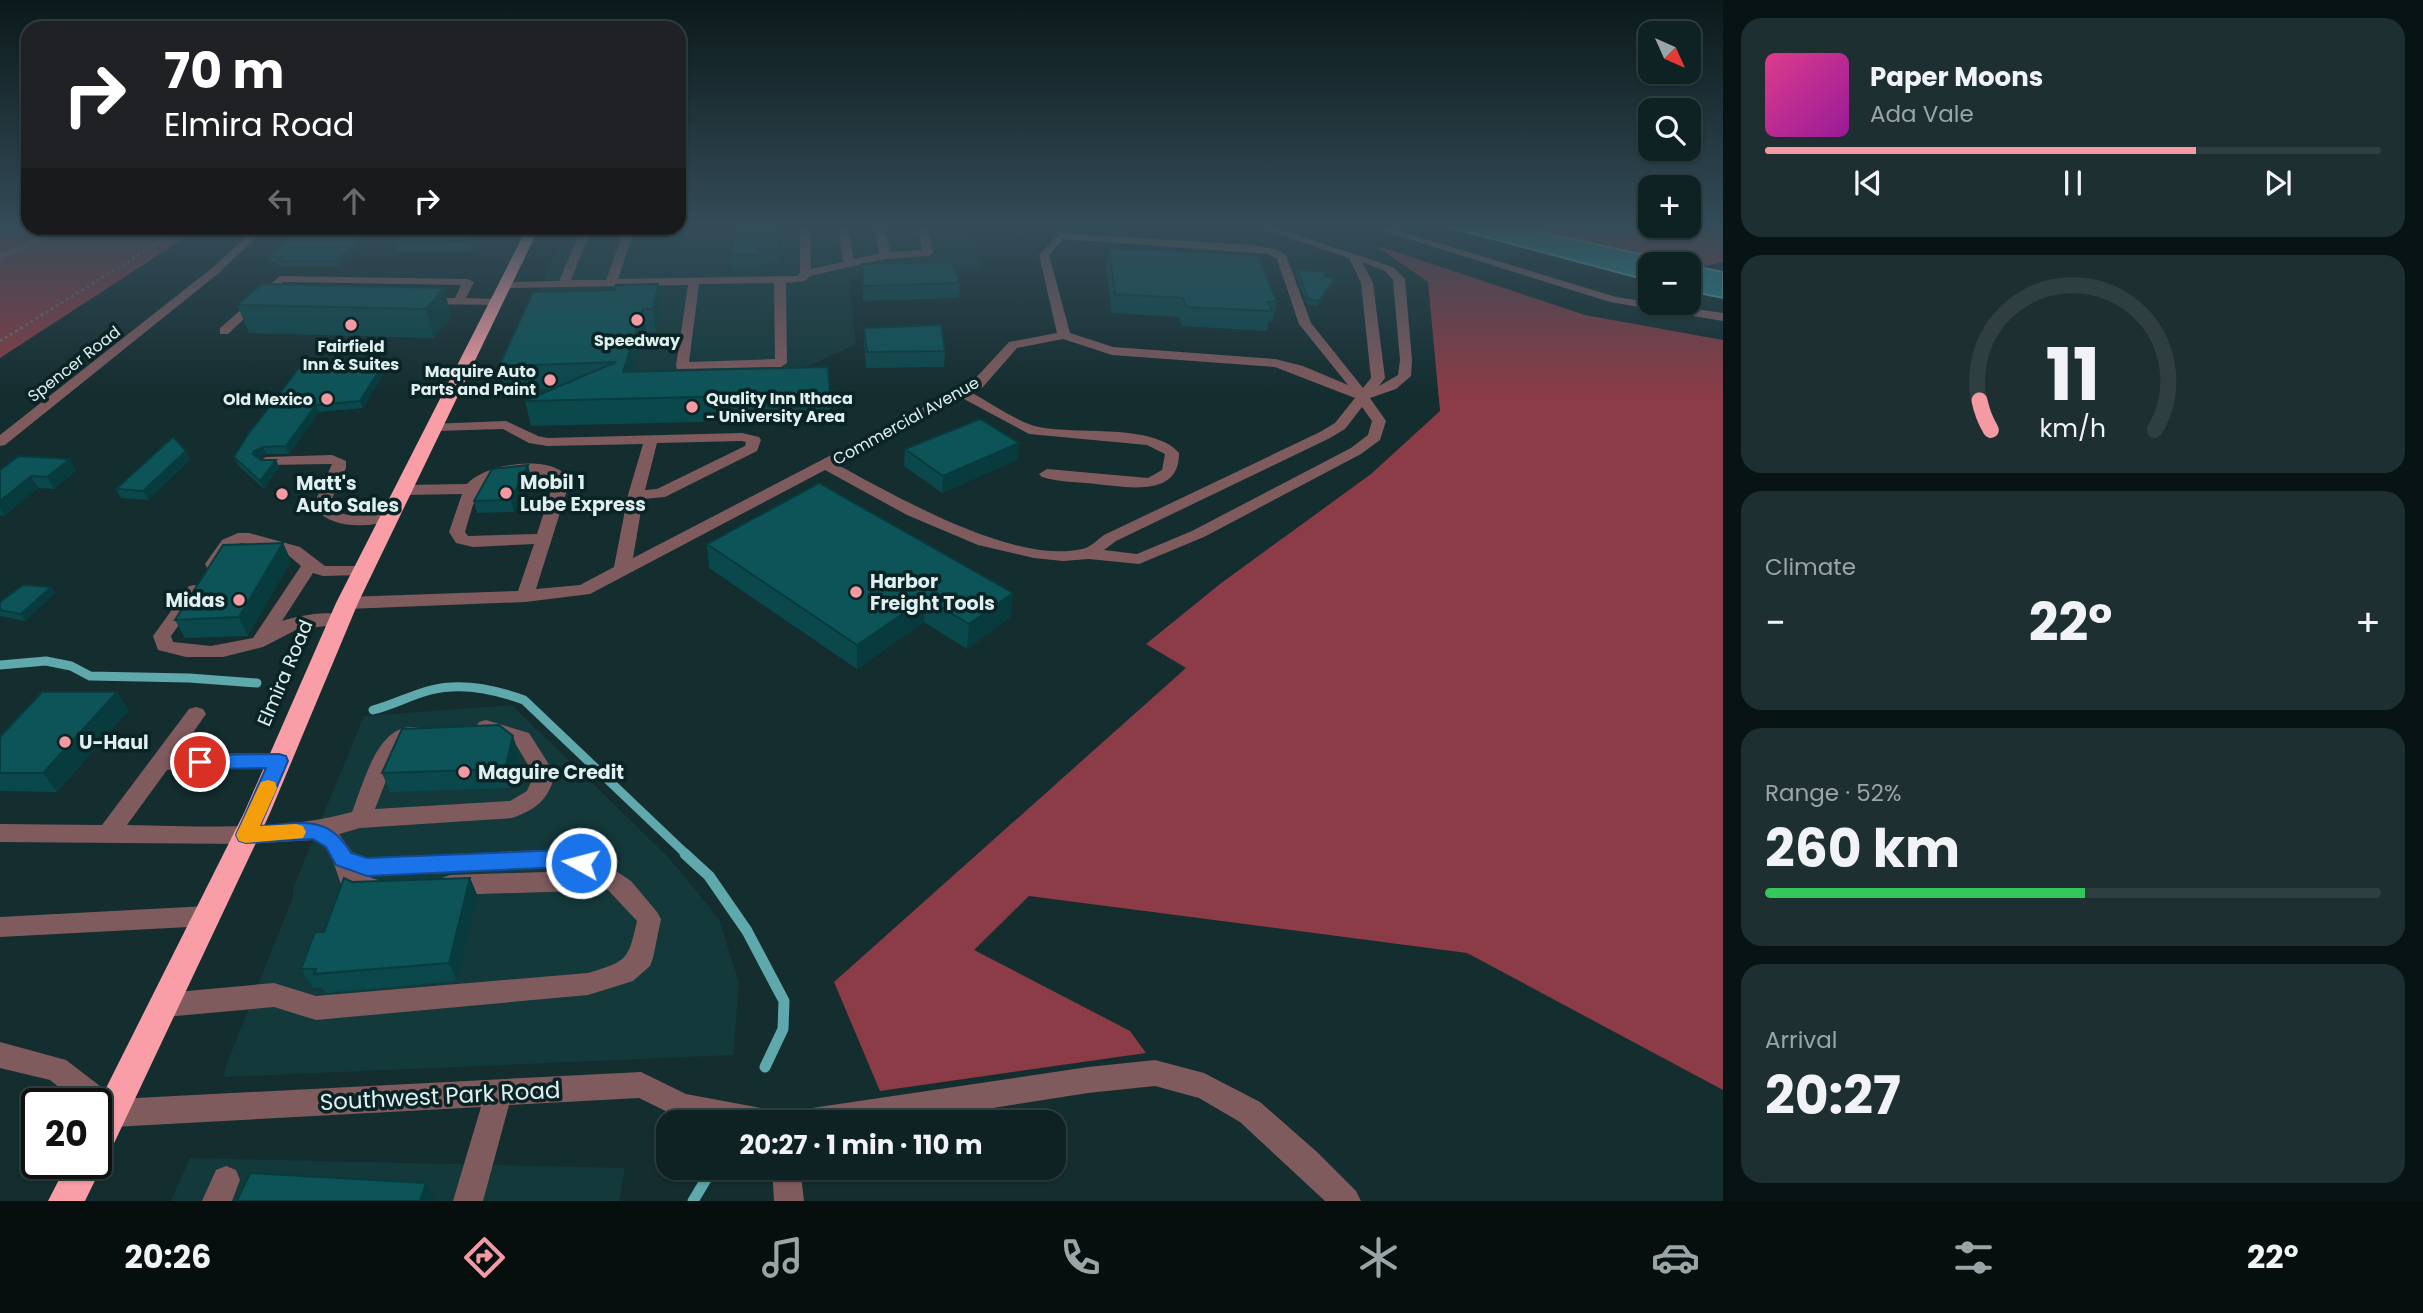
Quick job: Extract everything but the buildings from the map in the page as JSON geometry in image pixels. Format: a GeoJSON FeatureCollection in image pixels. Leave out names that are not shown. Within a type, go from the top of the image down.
{"type":"FeatureCollection","features":[{"type":"Feature","properties":{"kind":"highway","name":"Elmira Road"},"geometry":{"type":"LineString","coordinates":[[113,1113],[246,835],[363,570],[506,283]]}},
{"type":"Feature","properties":{"kind":"highway"},"geometry":{"type":"LineString","coordinates":[[66,1201],[78,1179]]}},
{"type":"Feature","properties":{"kind":"street","name":"Spencer Road"},"geometry":{"type":"LineString","coordinates":[[0,442],[200,283]]}},
{"type":"Feature","properties":{"kind":"street"},"geometry":{"type":"LineString","coordinates":[[224,331],[265,299],[277,283]]}},
{"type":"Feature","properties":{"kind":"street"},"geometry":{"type":"LineString","coordinates":[[459,301],[468,283]]}},
{"type":"Feature","properties":{"kind":"street"},"geometry":{"type":"LineString","coordinates":[[405,301],[459,301],[564,283]]}},
{"type":"Feature","properties":{"kind":"street"},"geometry":{"type":"LineString","coordinates":[[694,283],[682,366],[781,363],[780,283]]}},
{"type":"Feature","properties":{"kind":"street"},"geometry":{"type":"LineString","coordinates":[[1051,283],[1064,335],[1112,351],[1275,363],[1298,369],[1363,396],[1391,386],[1404,376],[1406,360],[1399,283]]}},
{"type":"Feature","properties":{"kind":"street","name":"Commercial Avenue"},"geometry":{"type":"LineString","coordinates":[[826,465],[913,512],[984,542],[1034,553],[1063,556],[1089,554],[1139,559],[1165,550],[1356,452],[1375,437],[1379,421],[1363,396],[1305,324],[1291,283]]}},
{"type":"Feature","properties":{"kind":"street"},"geometry":{"type":"LineString","coordinates":[[1089,554],[1110,538],[1169,512],[1340,426],[1378,377],[1367,283]]}},
{"type":"Feature","properties":{"kind":"street"},"geometry":{"type":"LineString","coordinates":[[1558,283],[1614,300],[1723,317]]}},
{"type":"Feature","properties":{"kind":"street","name":"Commercial Avenue"},"geometry":{"type":"LineString","coordinates":[[259,643],[287,625],[344,611],[584,590],[962,393],[977,384],[1013,345],[1064,335]]}},
{"type":"Feature","properties":{"kind":"street"},"geometry":{"type":"LineString","coordinates":[[962,393],[1034,431],[1149,441],[1172,453],[1173,467],[1168,475],[1156,482],[1140,484],[1046,474]]}},
{"type":"Feature","properties":{"kind":"street"},"geometry":{"type":"LineString","coordinates":[[435,427],[506,425],[534,440],[547,442],[743,437],[754,440],[752,447],[660,494],[636,495]]}},
{"type":"Feature","properties":{"kind":"street"},"geometry":{"type":"LineString","coordinates":[[622,571],[636,495],[651,440]]}},
{"type":"Feature","properties":{"kind":"street"},"geometry":{"type":"LineString","coordinates":[[266,461],[339,461],[340,468],[321,506],[326,513],[339,520],[390,517]]}},
{"type":"Feature","properties":{"kind":"street"},"geometry":{"type":"LineString","coordinates":[[525,596],[544,539],[562,481],[559,474],[551,470],[495,471],[483,474],[471,489],[457,532],[462,540],[473,542],[544,539]]}},
{"type":"Feature","properties":{"kind":"street"},"geometry":{"type":"LineString","coordinates":[[403,490],[471,489]]}},
{"type":"Feature","properties":{"kind":"street"},"geometry":{"type":"LineString","coordinates":[[310,565],[259,643],[237,649],[178,652],[164,646],[162,636],[228,543],[238,538],[249,538],[295,551],[310,565],[323,571],[363,570]]}},
{"type":"Feature","properties":{"kind":"street"},"geometry":{"type":"LineString","coordinates":[[108,834],[196,714]]}},
{"type":"Feature","properties":{"kind":"street"},"geometry":{"type":"LineString","coordinates":[[0,834],[246,835],[316,831],[360,819],[512,809],[529,802],[541,791],[545,774],[522,738],[488,727],[460,730]]}},
{"type":"Feature","properties":{"kind":"street"},"geometry":{"type":"LineString","coordinates":[[360,819],[390,746],[403,736],[432,732]]}},
{"type":"Feature","properties":{"kind":"street"},"geometry":{"type":"LineString","coordinates":[[162,762],[279,761]]}},
{"type":"Feature","properties":{"kind":"street"},"geometry":{"type":"LineString","coordinates":[[165,1005],[274,995],[316,1008],[588,984],[624,973],[641,958],[649,919],[636,900],[596,868],[565,858],[367,867],[344,859],[333,841],[316,831]]}},
{"type":"Feature","properties":{"kind":"street"},"geometry":{"type":"LineString","coordinates":[[0,927],[207,916]]}},
{"type":"Feature","properties":{"kind":"street"},"geometry":{"type":"LineString","coordinates":[[0,1055],[57,1069],[113,1113]]}},
{"type":"Feature","properties":{"kind":"street"},"geometry":{"type":"LineString","coordinates":[[891,1110],[1088,1080],[1154,1073],[1204,1086],[1250,1112],[1346,1201]]}},
{"type":"Feature","properties":{"kind":"street","name":"Southwest Park Road"},"geometry":{"type":"LineString","coordinates":[[113,1113],[641,1085],[683,1107],[699,1110]]}},
{"type":"Feature","properties":{"kind":"street"},"geometry":{"type":"LineString","coordinates":[[468,1201],[499,1093]]}},
{"type":"Feature","properties":{"kind":"street"},"geometry":{"type":"LineString","coordinates":[[787,1180],[789,1201]]}},
{"type":"Feature","properties":{"kind":"path"},"geometry":{"type":"LineString","coordinates":[[0,341],[93,283]]}},
{"type":"Feature","properties":{"kind":"shaded area"},"geometry":{"type":"Polygon","coordinates":[[[0,283],[115,283],[0,358],[0,283]]]}},
{"type":"Feature","properties":{"kind":"shaded area"},"geometry":{"type":"Polygon","coordinates":[[[543,283],[849,283],[856,344],[763,387],[496,395],[543,283]]]}},
{"type":"Feature","properties":{"kind":"shaded area"},"geometry":{"type":"Polygon","coordinates":[[[1428,283],[1489,283],[1585,315],[1723,340],[1723,1090],[1467,953],[1029,896],[974,950],[1130,1031],[1146,1053],[880,1091],[834,982],[1186,668],[1146,644],[1220,584],[1371,474],[1440,411],[1428,283]]]}},
{"type":"Feature","properties":{"kind":"shaded area"},"geometry":{"type":"Polygon","coordinates":[[[512,705],[669,858],[719,919],[739,983],[733,1055],[224,1077],[293,897],[293,888],[364,716],[512,705]]]}},
{"type":"Feature","properties":{"kind":"shaded area"},"geometry":{"type":"Polygon","coordinates":[[[190,1158],[625,1168],[619,1201],[171,1201],[190,1158]]]}},
{"type":"Feature","properties":{"kind":"water"},"geometry":{"type":"Polygon","coordinates":[[[1701,283],[1723,283],[1723,298],[1701,293],[1701,283]]]}},
{"type":"Feature","properties":{"kind":"waterway"},"geometry":{"type":"LineString","coordinates":[[0,665],[46,661],[71,666],[90,676],[189,678],[257,683]]}},
{"type":"Feature","properties":{"kind":"waterway"},"geometry":{"type":"LineString","coordinates":[[373,710],[424,692],[454,687],[490,690],[524,700],[687,855]]}},
{"type":"Feature","properties":{"kind":"waterway"},"geometry":{"type":"LineString","coordinates":[[685,854],[709,876],[747,931],[784,1001],[783,1029],[765,1067]]}},
{"type":"Feature","properties":{"kind":"waterway"},"geometry":{"type":"LineString","coordinates":[[693,1201],[706,1180]]}},
{"type":"Feature","properties":{"kind":"slow traffic"},"geometry":{"type":"LineString","coordinates":[[268,788],[246,835],[296,832]]}},
{"type":"Feature","properties":{"kind":"place","name":"Speedway"},"geometry":{"type":"Point","coordinates":[637,320]}},
{"type":"Feature","properties":{"kind":"place","name":"Fairfield Inn & Suites"},"geometry":{"type":"Point","coordinates":[351,325]}},
{"type":"Feature","properties":{"kind":"place","name":"Maquire Auto Parts and Paint"},"geometry":{"type":"Point","coordinates":[550,380]}},
{"type":"Feature","properties":{"kind":"place","name":"Old Mexico"},"geometry":{"type":"Point","coordinates":[327,399]}},
{"type":"Feature","properties":{"kind":"place","name":"Quality Inn Ithaca - University Area"},"geometry":{"type":"Point","coordinates":[692,407]}},
{"type":"Feature","properties":{"kind":"place","name":"Mobil 1 Lube Express"},"geometry":{"type":"Point","coordinates":[506,493]}},
{"type":"Feature","properties":{"kind":"place","name":"Matt's Auto Sales"},"geometry":{"type":"Point","coordinates":[282,494]}},
{"type":"Feature","properties":{"kind":"place","name":"Harbor Freight Tools"},"geometry":{"type":"Point","coordinates":[856,592]}},
{"type":"Feature","properties":{"kind":"place","name":"Midas"},"geometry":{"type":"Point","coordinates":[239,600]}},
{"type":"Feature","properties":{"kind":"place","name":"U-Haul"},"geometry":{"type":"Point","coordinates":[65,742]}},
{"type":"Feature","properties":{"kind":"place","name":"Maguire Credit"},"geometry":{"type":"Point","coordinates":[464,772]}},
{"type":"Feature","properties":{"kind":"route"},"geometry":{"type":"LineString","coordinates":[[200,762],[279,761],[246,835],[316,831],[333,841],[344,859],[367,867],[565,858],[581,863]]}}]}
